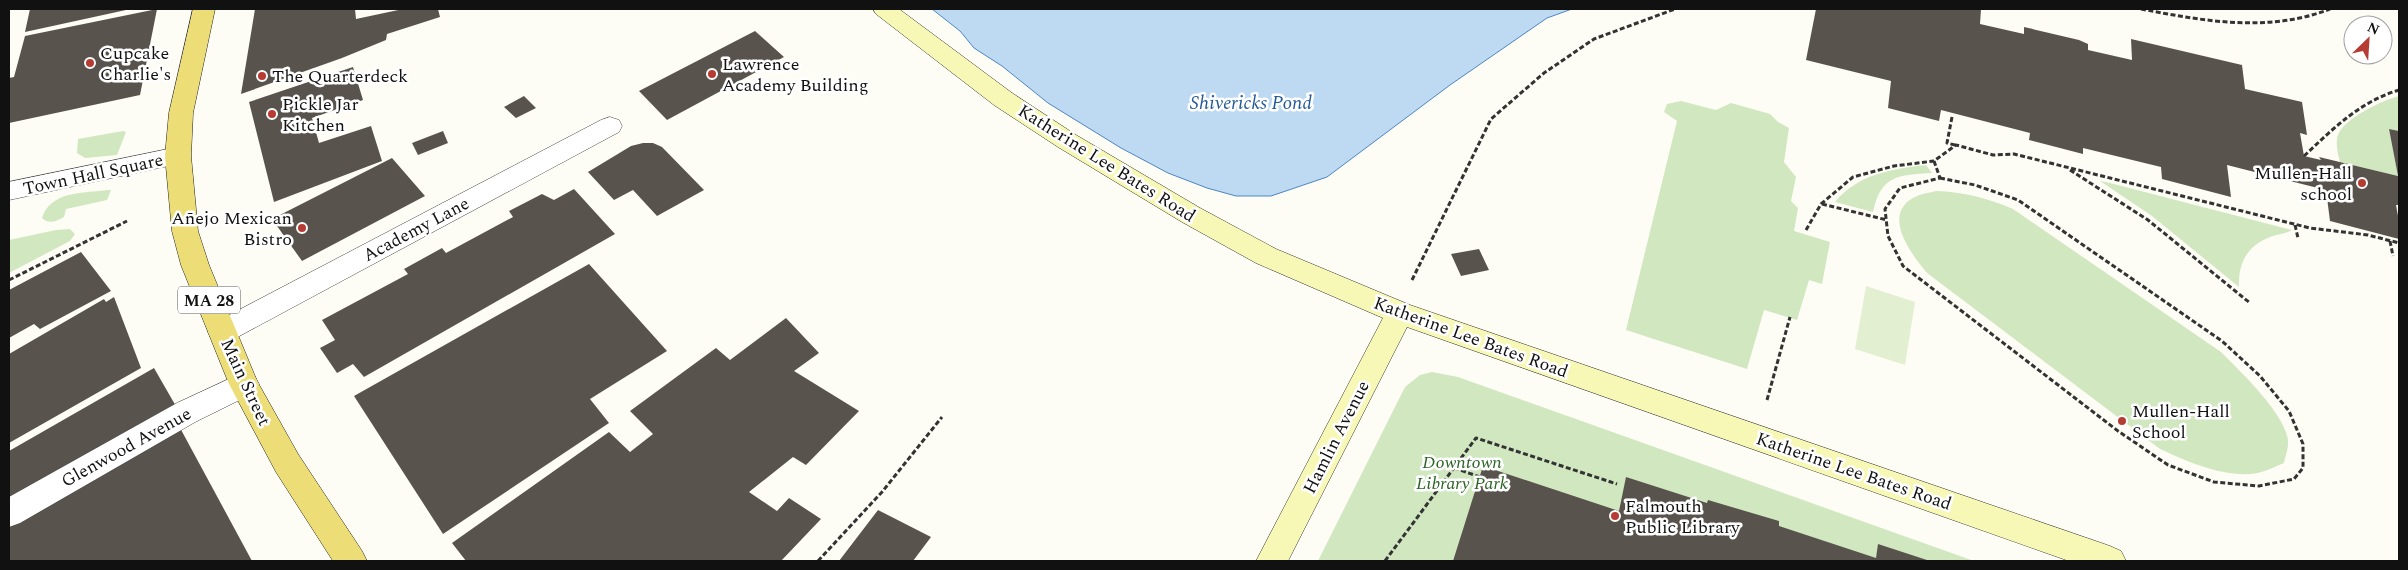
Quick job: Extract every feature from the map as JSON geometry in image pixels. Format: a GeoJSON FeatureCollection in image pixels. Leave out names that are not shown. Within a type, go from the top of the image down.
{"type":"FeatureCollection","features":[{"type":"Feature","properties":{"kind":"main road","name":"Main Street"},"geometry":{"type":"LineString","coordinates":[[204,9],[180,113],[178,156],[185,231],[195,265],[244,384],[287,463],[347,560]]}},
{"type":"Feature","properties":{"kind":"street","name":"Katherine Lee Bates Road"},"geometry":{"type":"LineString","coordinates":[[884,9],[1003,99],[1191,215],[1266,256],[1400,313],[2110,561]]}},
{"type":"Feature","properties":{"kind":"street","name":"Academy Lane"},"geometry":{"type":"LineString","coordinates":[[222,332],[610,126]]}},
{"type":"Feature","properties":{"kind":"street","name":"Town Hall Square"},"geometry":{"type":"LineString","coordinates":[[9,191],[178,156]]}},
{"type":"Feature","properties":{"kind":"street","name":"Hamlin Avenue"},"geometry":{"type":"LineString","coordinates":[[1272,561],[1400,313]]}},
{"type":"Feature","properties":{"kind":"street","name":"Glenwood Avenue"},"geometry":{"type":"LineString","coordinates":[[9,513],[187,412],[244,384]]}},
{"type":"Feature","properties":{"kind":"path"},"geometry":{"type":"LineString","coordinates":[[1400,313],[1411,281],[1491,119],[1544,73],[1594,39],[1675,9]]}},
{"type":"Feature","properties":{"kind":"path"},"geometry":{"type":"LineString","coordinates":[[2140,9],[2212,22],[2268,22],[2304,18],[2330,9]]}},
{"type":"Feature","properties":{"kind":"path"},"geometry":{"type":"LineString","coordinates":[[2304,156],[2364,102],[2382,94],[2399,90]]}},
{"type":"Feature","properties":{"kind":"path"},"geometry":{"type":"LineString","coordinates":[[1952,117],[1947,143],[1993,155],[2014,154],[2295,224],[2399,243]]}},
{"type":"Feature","properties":{"kind":"path"},"geometry":{"type":"LineString","coordinates":[[1806,230],[1821,204],[1853,177],[1894,166],[1934,161],[1956,145]]}},
{"type":"Feature","properties":{"kind":"path"},"geometry":{"type":"LineString","coordinates":[[1934,161],[1940,178]]}},
{"type":"Feature","properties":{"kind":"path"},"geometry":{"type":"LineString","coordinates":[[2066,167],[2108,192],[2148,220],[2250,303]]}},
{"type":"Feature","properties":{"kind":"path"},"geometry":{"type":"LineString","coordinates":[[1940,178],[1975,185],[2018,200],[2222,341],[2260,376],[2289,411],[2303,444],[2303,468],[2294,479],[2259,486],[2214,482],[2168,465],[2118,431],[1904,266],[1888,236],[1885,209],[1900,188],[1940,178]]}},
{"type":"Feature","properties":{"kind":"path"},"geometry":{"type":"LineString","coordinates":[[1821,204],[1886,220]]}},
{"type":"Feature","properties":{"kind":"path"},"geometry":{"type":"LineString","coordinates":[[9,280],[113,226],[127,221]]}},
{"type":"Feature","properties":{"kind":"path"},"geometry":{"type":"LineString","coordinates":[[2295,224],[2298,238]]}},
{"type":"Feature","properties":{"kind":"path"},"geometry":{"type":"LineString","coordinates":[[2390,241],[2393,256]]}},
{"type":"Feature","properties":{"kind":"path"},"geometry":{"type":"LineString","coordinates":[[1767,400],[1790,317]]}},
{"type":"Feature","properties":{"kind":"path"},"geometry":{"type":"LineString","coordinates":[[818,561],[882,492],[942,417]]}},
{"type":"Feature","properties":{"kind":"path"},"geometry":{"type":"LineString","coordinates":[[1385,561],[1476,438],[1617,484]]}},
{"type":"Feature","properties":{"kind":"path"},"geometry":{"type":"LineString","coordinates":[[1454,468],[1480,477]]}},
{"type":"Feature","properties":{"kind":"green space"},"geometry":{"type":"Polygon","coordinates":[[[2399,96],[2399,131],[2389,129],[2398,176],[2340,162],[2337,142],[2341,129],[2364,111],[2399,96]]]}},
{"type":"Feature","properties":{"kind":"green space"},"geometry":{"type":"Polygon","coordinates":[[[1681,101],[1716,110],[1731,103],[1770,114],[1778,122],[1789,128],[1784,162],[1796,177],[1791,201],[1798,208],[1794,231],[1830,242],[1822,284],[1809,280],[1797,320],[1764,310],[1747,369],[1626,330],[1677,121],[1664,112],[1667,104],[1681,101]]]}},
{"type":"Feature","properties":{"kind":"green space"},"geometry":{"type":"Polygon","coordinates":[[[126,132],[117,155],[85,158],[77,153],[78,139],[126,132]]]}},
{"type":"Feature","properties":{"kind":"green space"},"geometry":{"type":"Polygon","coordinates":[[[1926,165],[1932,173],[1900,176],[1886,184],[1876,200],[1873,212],[1835,202],[1854,185],[1876,174],[1926,165]]]}},
{"type":"Feature","properties":{"kind":"green space"},"geometry":{"type":"Polygon","coordinates":[[[2100,181],[2292,230],[2262,241],[2250,250],[2242,263],[2239,287],[2152,216],[2100,181]]]}},
{"type":"Feature","properties":{"kind":"green space"},"geometry":{"type":"Polygon","coordinates":[[[111,190],[107,200],[66,209],[64,217],[56,221],[50,222],[42,218],[46,209],[60,198],[79,193],[111,190]]]}},
{"type":"Feature","properties":{"kind":"green space"},"geometry":{"type":"Polygon","coordinates":[[[1936,191],[1975,196],[2013,209],[2221,352],[2262,395],[2281,421],[2288,444],[2284,463],[2258,473],[2234,474],[2195,464],[2160,449],[1927,273],[1908,247],[1900,225],[1900,215],[1904,206],[1913,198],[1936,191]]]}},
{"type":"Feature","properties":{"kind":"green space"},"geometry":{"type":"Polygon","coordinates":[[[70,229],[75,234],[70,241],[9,273],[9,240],[56,230],[70,229]]]}},
{"type":"Feature","properties":{"kind":"green space"},"geometry":{"type":"Polygon","coordinates":[[[1866,286],[1915,302],[1905,365],[1855,349],[1866,286]]]}},
{"type":"Feature","properties":{"kind":"green space","name":"Downtown Library Park"},"geometry":{"type":"Polygon","coordinates":[[[1432,372],[1458,377],[1974,561],[1318,561],[1405,387],[1420,375],[1432,372]]]}},
{"type":"Feature","properties":{"kind":"water","name":"Shivericks Pond"},"geometry":{"type":"Polygon","coordinates":[[[932,9],[1572,9],[1547,18],[1450,85],[1327,177],[1271,196],[1236,196],[1207,188],[1168,173],[1121,148],[1048,103],[1002,66],[974,48],[960,31],[932,9]]]}},
{"type":"Feature","properties":{"kind":"building"},"geometry":{"type":"Polygon","coordinates":[[[30,9],[126,9],[126,10],[25,32],[30,9]]]}},
{"type":"Feature","properties":{"kind":"building"},"geometry":{"type":"Polygon","coordinates":[[[157,9],[140,95],[9,123],[9,78],[14,77],[25,36],[157,9]]]}},
{"type":"Feature","properties":{"kind":"building"},"geometry":{"type":"Polygon","coordinates":[[[255,9],[355,9],[356,19],[403,9],[438,9],[440,17],[387,34],[386,40],[342,58],[241,94],[255,9]]]}},
{"type":"Feature","properties":{"kind":"building","name":"Mullen-Hall School"},"geometry":{"type":"Polygon","coordinates":[[[1816,9],[1981,9],[1980,24],[2024,34],[2024,27],[2079,40],[2088,44],[2088,50],[2132,60],[2131,39],[2242,65],[2245,89],[2302,102],[2307,135],[2300,133],[2304,156],[2321,160],[2319,157],[2398,176],[2389,129],[2399,131],[2399,205],[2396,205],[2399,221],[2399,239],[2330,221],[2326,190],[2227,165],[2231,197],[2162,179],[2161,167],[2083,148],[2083,154],[2029,140],[2030,133],[1941,110],[1939,121],[1888,108],[1891,81],[1806,60],[1816,9]]]}},
{"type":"Feature","properties":{"kind":"building","name":"Lawrence Academy Building"},"geometry":{"type":"Polygon","coordinates":[[[755,31],[784,57],[667,120],[639,91],[755,31]]]}},
{"type":"Feature","properties":{"kind":"building"},"geometry":{"type":"Polygon","coordinates":[[[353,67],[363,100],[312,118],[319,143],[371,126],[382,161],[274,202],[249,102],[353,67]]]}},
{"type":"Feature","properties":{"kind":"building"},"geometry":{"type":"Polygon","coordinates":[[[524,96],[536,108],[516,118],[504,107],[524,96]]]}},
{"type":"Feature","properties":{"kind":"building"},"geometry":{"type":"Polygon","coordinates":[[[443,131],[448,143],[418,155],[412,143],[443,131]]]}},
{"type":"Feature","properties":{"kind":"building"},"geometry":{"type":"Polygon","coordinates":[[[653,143],[662,147],[704,190],[657,216],[633,190],[614,200],[588,172],[631,146],[653,143]]]}},
{"type":"Feature","properties":{"kind":"building"},"geometry":{"type":"Polygon","coordinates":[[[392,158],[425,196],[302,261],[272,219],[392,158]]]}},
{"type":"Feature","properties":{"kind":"building"},"geometry":{"type":"Polygon","coordinates":[[[574,189],[615,234],[364,377],[353,364],[337,373],[320,348],[335,340],[322,320],[408,274],[404,269],[442,248],[446,253],[513,217],[509,211],[542,194],[554,200],[574,189]]]}},
{"type":"Feature","properties":{"kind":"building"},"geometry":{"type":"Polygon","coordinates":[[[1479,249],[1489,270],[1461,276],[1451,254],[1479,249]]]}},
{"type":"Feature","properties":{"kind":"building"},"geometry":{"type":"Polygon","coordinates":[[[81,252],[111,291],[40,329],[34,324],[9,338],[9,290],[81,252]]]}},
{"type":"Feature","properties":{"kind":"building"},"geometry":{"type":"Polygon","coordinates":[[[589,264],[667,351],[590,399],[609,423],[443,534],[354,396],[589,264]]]}},
{"type":"Feature","properties":{"kind":"building"},"geometry":{"type":"Polygon","coordinates":[[[114,297],[141,368],[9,443],[9,354],[104,299],[106,302],[114,297]]]}},
{"type":"Feature","properties":{"kind":"building"},"geometry":{"type":"Polygon","coordinates":[[[786,318],[819,353],[794,371],[859,411],[806,465],[793,457],[749,492],[777,511],[789,498],[821,519],[781,561],[466,561],[452,543],[609,432],[630,452],[653,434],[630,411],[716,348],[730,360],[786,318]]]}},
{"type":"Feature","properties":{"kind":"building"},"geometry":{"type":"Polygon","coordinates":[[[154,368],[177,408],[9,501],[9,451],[154,368]]]}},
{"type":"Feature","properties":{"kind":"building"},"geometry":{"type":"Polygon","coordinates":[[[179,426],[252,561],[9,561],[9,523],[179,426]]]}},
{"type":"Feature","properties":{"kind":"building","name":"Falmouth Public Library"},"geometry":{"type":"Polygon","coordinates":[[[1483,466],[1619,511],[1626,477],[1707,503],[1708,500],[1779,521],[1779,526],[1876,558],[1878,544],[1930,561],[1453,561],[1483,466]]]}},
{"type":"Feature","properties":{"kind":"building"},"geometry":{"type":"Polygon","coordinates":[[[878,510],[931,537],[913,561],[839,561],[878,510]]]}},
{"type":"Feature","properties":{"kind":"place","name":"Cupcake Charlie's"},"geometry":{"type":"Point","coordinates":[90,63]}},
{"type":"Feature","properties":{"kind":"place","name":"Lawrence Academy Building"},"geometry":{"type":"Point","coordinates":[712,74]}},
{"type":"Feature","properties":{"kind":"place","name":"The Quarterdeck"},"geometry":{"type":"Point","coordinates":[262,76]}},
{"type":"Feature","properties":{"kind":"place","name":"Pickle Jar Kitchen"},"geometry":{"type":"Point","coordinates":[272,114]}},
{"type":"Feature","properties":{"kind":"place","name":"Mullen-Hall school"},"geometry":{"type":"Point","coordinates":[2362,183]}},
{"type":"Feature","properties":{"kind":"place","name":"Añejo Mexican Bistro"},"geometry":{"type":"Point","coordinates":[302,228]}},
{"type":"Feature","properties":{"kind":"place","name":"Mullen-Hall School"},"geometry":{"type":"Point","coordinates":[2122,421]}},
{"type":"Feature","properties":{"kind":"place","name":"Falmouth Public Library"},"geometry":{"type":"Point","coordinates":[1615,516]}}]}
